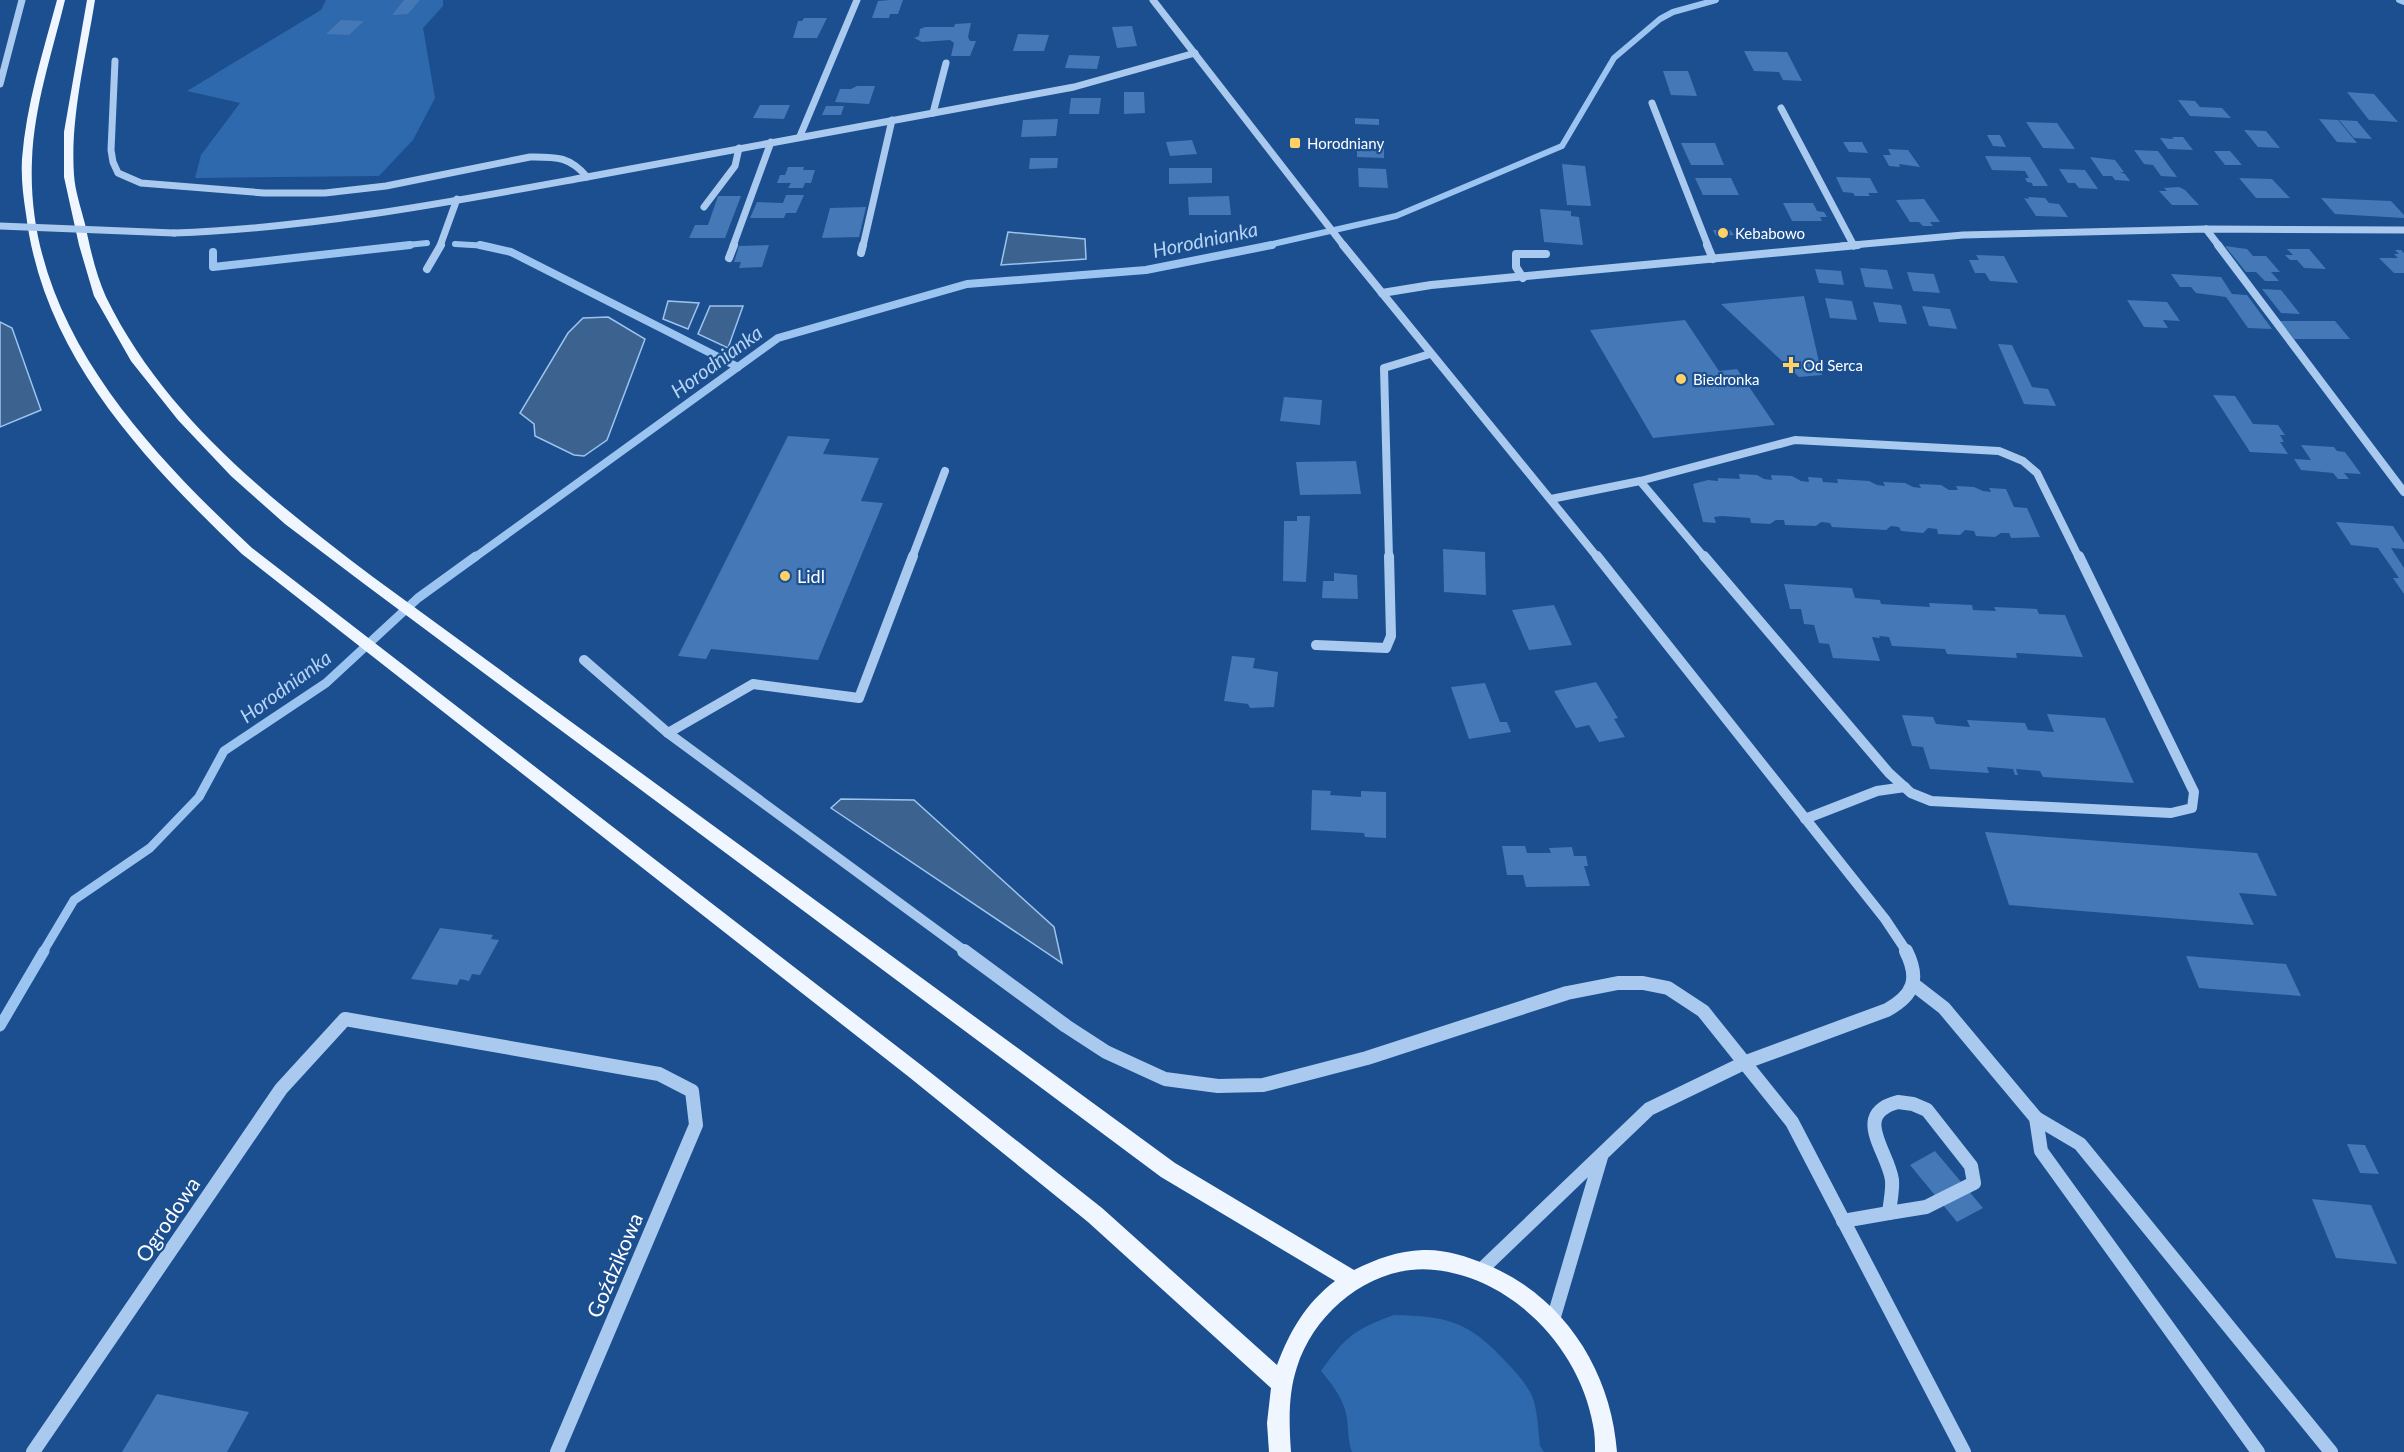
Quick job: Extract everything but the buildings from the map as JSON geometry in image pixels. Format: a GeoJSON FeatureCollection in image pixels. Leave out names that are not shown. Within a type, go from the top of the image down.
{"type":"FeatureCollection","features":[{"type":"Feature","properties":{"kind":"main road"},"geometry":{"type":"LineString","coordinates":[[61,0],[32,123],[27,182],[37,258],[57,313],[94,383],[146,450],[194,502],[247,551],[915,1071],[1095,1215],[1281,1383]]}},
{"type":"Feature","properties":{"kind":"main road"},"geometry":{"type":"LineString","coordinates":[[91,0],[69,132],[69,177],[84,245],[100,296],[137,361],[182,417],[235,473],[290,521],[368,580],[1167,1170],[1351,1280]]}},
{"type":"Feature","properties":{"kind":"main road"},"geometry":{"type":"LineString","coordinates":[[1280,1452],[1277,1426],[1281,1383],[1295,1341],[1320,1306],[1351,1280],[1392,1263],[1436,1260],[1481,1270],[1518,1290],[1553,1320],[1584,1367],[1604,1421],[1606,1452]]}},
{"type":"Feature","properties":{"kind":"street"},"geometry":{"type":"LineString","coordinates":[[0,84],[22,0]]}},
{"type":"Feature","properties":{"kind":"street"},"geometry":{"type":"LineString","coordinates":[[800,136],[857,0]]}},
{"type":"Feature","properties":{"kind":"street"},"geometry":{"type":"LineString","coordinates":[[1153,0],[1344,247],[1551,499],[1878,910],[1907,951],[1912,968],[1913,984],[1902,1002],[1887,1010],[1746,1062],[1649,1109],[1481,1270]]}},
{"type":"Feature","properties":{"kind":"street"},"geometry":{"type":"LineString","coordinates":[[0,226],[174,233],[234,232],[335,221],[1074,87],[1195,53]]}},
{"type":"Feature","properties":{"kind":"street"},"geometry":{"type":"LineString","coordinates":[[115,61],[111,96],[112,158],[116,171],[124,177],[141,183],[264,193],[325,193],[386,186],[540,157],[564,159],[574,164],[587,177]]}},
{"type":"Feature","properties":{"kind":"street"},"geometry":{"type":"LineString","coordinates":[[933,113],[946,63]]}},
{"type":"Feature","properties":{"kind":"street"},"geometry":{"type":"LineString","coordinates":[[1652,103],[1713,259]]}},
{"type":"Feature","properties":{"kind":"street"},"geometry":{"type":"LineString","coordinates":[[1781,108],[1854,246]]}},
{"type":"Feature","properties":{"kind":"street"},"geometry":{"type":"LineString","coordinates":[[861,253],[892,120]]}},
{"type":"Feature","properties":{"kind":"street"},"geometry":{"type":"LineString","coordinates":[[729,258],[771,142]]}},
{"type":"Feature","properties":{"kind":"street"},"geometry":{"type":"LineString","coordinates":[[705,207],[735,166],[739,148]]}},
{"type":"Feature","properties":{"kind":"street"},"geometry":{"type":"LineString","coordinates":[[427,268],[438,252],[457,200]]}},
{"type":"Feature","properties":{"kind":"street"},"geometry":{"type":"LineString","coordinates":[[1382,293],[1421,286],[1964,235],[2206,230],[2404,230]]}},
{"type":"Feature","properties":{"kind":"street"},"geometry":{"type":"LineString","coordinates":[[2206,230],[2404,492]]}},
{"type":"Feature","properties":{"kind":"street"},"geometry":{"type":"LineString","coordinates":[[1523,278],[1516,267],[1516,254],[1546,254]]}},
{"type":"Feature","properties":{"kind":"street"},"geometry":{"type":"LineString","coordinates":[[1316,645],[1386,648],[1392,636],[1384,369],[1430,354]]}},
{"type":"Feature","properties":{"kind":"street"},"geometry":{"type":"LineString","coordinates":[[1551,499],[1640,481],[1795,440],[1999,451],[2018,457],[2033,467],[2041,479],[2194,792],[2192,808],[2171,813],[1931,801],[1911,793],[1889,773],[1640,481]]}},
{"type":"Feature","properties":{"kind":"street"},"geometry":{"type":"LineString","coordinates":[[668,733],[753,684],[859,698],[945,471]]}},
{"type":"Feature","properties":{"kind":"street"},"geometry":{"type":"LineString","coordinates":[[584,660],[668,733],[1066,1026],[1106,1052],[1165,1079],[1218,1086],[1263,1085],[1389,1051],[1495,1017],[1542,999],[1591,987],[1618,983],[1643,983],[1668,988],[1703,1011],[1792,1122],[1964,1452]]}},
{"type":"Feature","properties":{"kind":"street"},"geometry":{"type":"LineString","coordinates":[[1805,819],[1877,791],[1905,787]]}},
{"type":"Feature","properties":{"kind":"street"},"geometry":{"type":"LineString","coordinates":[[1913,984],[1944,1008],[2036,1118],[2080,1143],[2331,1452]]}},
{"type":"Feature","properties":{"kind":"street","name":"Ogrodowa"},"geometry":{"type":"LineString","coordinates":[[33,1452],[281,1089],[345,1019],[659,1074],[692,1091]]}},
{"type":"Feature","properties":{"kind":"street","name":"Goździkowa"},"geometry":{"type":"LineString","coordinates":[[557,1452],[696,1125],[692,1091]]}},
{"type":"Feature","properties":{"kind":"street"},"geometry":{"type":"LineString","coordinates":[[1843,1221],[1890,1214],[1926,1207],[1974,1183],[1971,1166],[1927,1110],[1913,1104],[1898,1102],[1886,1105],[1877,1113],[1874,1126],[1876,1139],[1884,1153],[1892,1180],[1890,1214]]}},
{"type":"Feature","properties":{"kind":"street"},"geometry":{"type":"LineString","coordinates":[[2036,1118],[2041,1151],[2258,1452]]}},
{"type":"Feature","properties":{"kind":"street"},"geometry":{"type":"LineString","coordinates":[[1553,1320],[1601,1156]]}},
{"type":"Feature","properties":{"kind":"shaded area"},"geometry":{"type":"Polygon","coordinates":[[[326,0],[443,0],[443,6],[423,28],[435,98],[413,140],[379,176],[195,178],[201,155],[240,103],[187,91],[321,10],[326,0]]]}},
{"type":"Feature","properties":{"kind":"shaded area"},"geometry":{"type":"Polygon","coordinates":[[[1008,232],[1085,239],[1086,259],[1001,265],[1008,232]]]}},
{"type":"Feature","properties":{"kind":"shaded area"},"geometry":{"type":"Polygon","coordinates":[[[668,301],[699,303],[688,329],[663,319],[668,301]]]}},
{"type":"Feature","properties":{"kind":"shaded area"},"geometry":{"type":"Polygon","coordinates":[[[710,306],[743,306],[728,348],[698,334],[710,306]]]}},
{"type":"Feature","properties":{"kind":"shaded area"},"geometry":{"type":"Polygon","coordinates":[[[608,317],[645,339],[607,440],[584,456],[574,455],[535,436],[534,424],[520,413],[568,333],[583,318],[608,317]]]}},
{"type":"Feature","properties":{"kind":"shaded area"},"geometry":{"type":"Polygon","coordinates":[[[0,322],[12,328],[41,410],[0,427],[0,322]]]}},
{"type":"Feature","properties":{"kind":"shaded area"},"geometry":{"type":"Polygon","coordinates":[[[841,799],[914,800],[1054,927],[1062,963],[831,808],[841,799]]]}},
{"type":"Feature","properties":{"kind":"shaded area"},"geometry":{"type":"Polygon","coordinates":[[[1394,1315],[1429,1317],[1457,1324],[1481,1338],[1494,1349],[1518,1374],[1532,1396],[1537,1414],[1540,1446],[1544,1452],[1352,1452],[1342,1401],[1321,1371],[1344,1342],[1360,1330],[1394,1315]]]}},
{"type":"Feature","properties":{"kind":"waterway","name":"Horodnianka"},"geometry":{"type":"LineString","coordinates":[[1264,246],[1396,216],[1562,146],[1614,58],[1660,19],[1673,12],[1716,0]]}},
{"type":"Feature","properties":{"kind":"waterway","name":"Horodnianka"},"geometry":{"type":"LineString","coordinates":[[2399,0],[2404,2]]}},
{"type":"Feature","properties":{"kind":"waterway"},"geometry":{"type":"LineString","coordinates":[[397,246],[427,243]]}},
{"type":"Feature","properties":{"kind":"waterway"},"geometry":{"type":"LineString","coordinates":[[455,244],[483,246]]}},
{"type":"Feature","properties":{"kind":"waterway"},"geometry":{"type":"LineString","coordinates":[[213,252],[213,267],[410,245]]}},
{"type":"Feature","properties":{"kind":"waterway","name":"Horodnianka"},"geometry":{"type":"LineString","coordinates":[[738,367],[778,338],[967,284],[1146,270],[1272,245]]}},
{"type":"Feature","properties":{"kind":"waterway"},"geometry":{"type":"LineString","coordinates":[[483,246],[489,246]]}},
{"type":"Feature","properties":{"kind":"waterway"},"geometry":{"type":"LineString","coordinates":[[483,246],[511,252],[738,367]]}},
{"type":"Feature","properties":{"kind":"waterway","name":"Horodnianka"},"geometry":{"type":"LineString","coordinates":[[474,558],[738,367]]}},
{"type":"Feature","properties":{"kind":"waterway","name":"Horodnianka"},"geometry":{"type":"LineString","coordinates":[[43,952],[74,900],[150,848],[199,797],[224,751],[326,683],[418,598],[476,556]]}},
{"type":"Feature","properties":{"kind":"waterway","name":"Horodnianka"},"geometry":{"type":"LineString","coordinates":[[0,1026],[44,951]]}},
{"type":"Feature","properties":{"kind":"place","name":"Horodniany"},"geometry":{"type":"Point","coordinates":[1295,143]}},
{"type":"Feature","properties":{"kind":"place","name":"Kebabowo"},"geometry":{"type":"Point","coordinates":[1723,233]}},
{"type":"Feature","properties":{"kind":"place","name":"Od Serca"},"geometry":{"type":"Point","coordinates":[1791,365]}},
{"type":"Feature","properties":{"kind":"place","name":"Biedronka"},"geometry":{"type":"Point","coordinates":[1681,379]}},
{"type":"Feature","properties":{"kind":"place","name":"Lidl"},"geometry":{"type":"Point","coordinates":[785,576]}}]}
